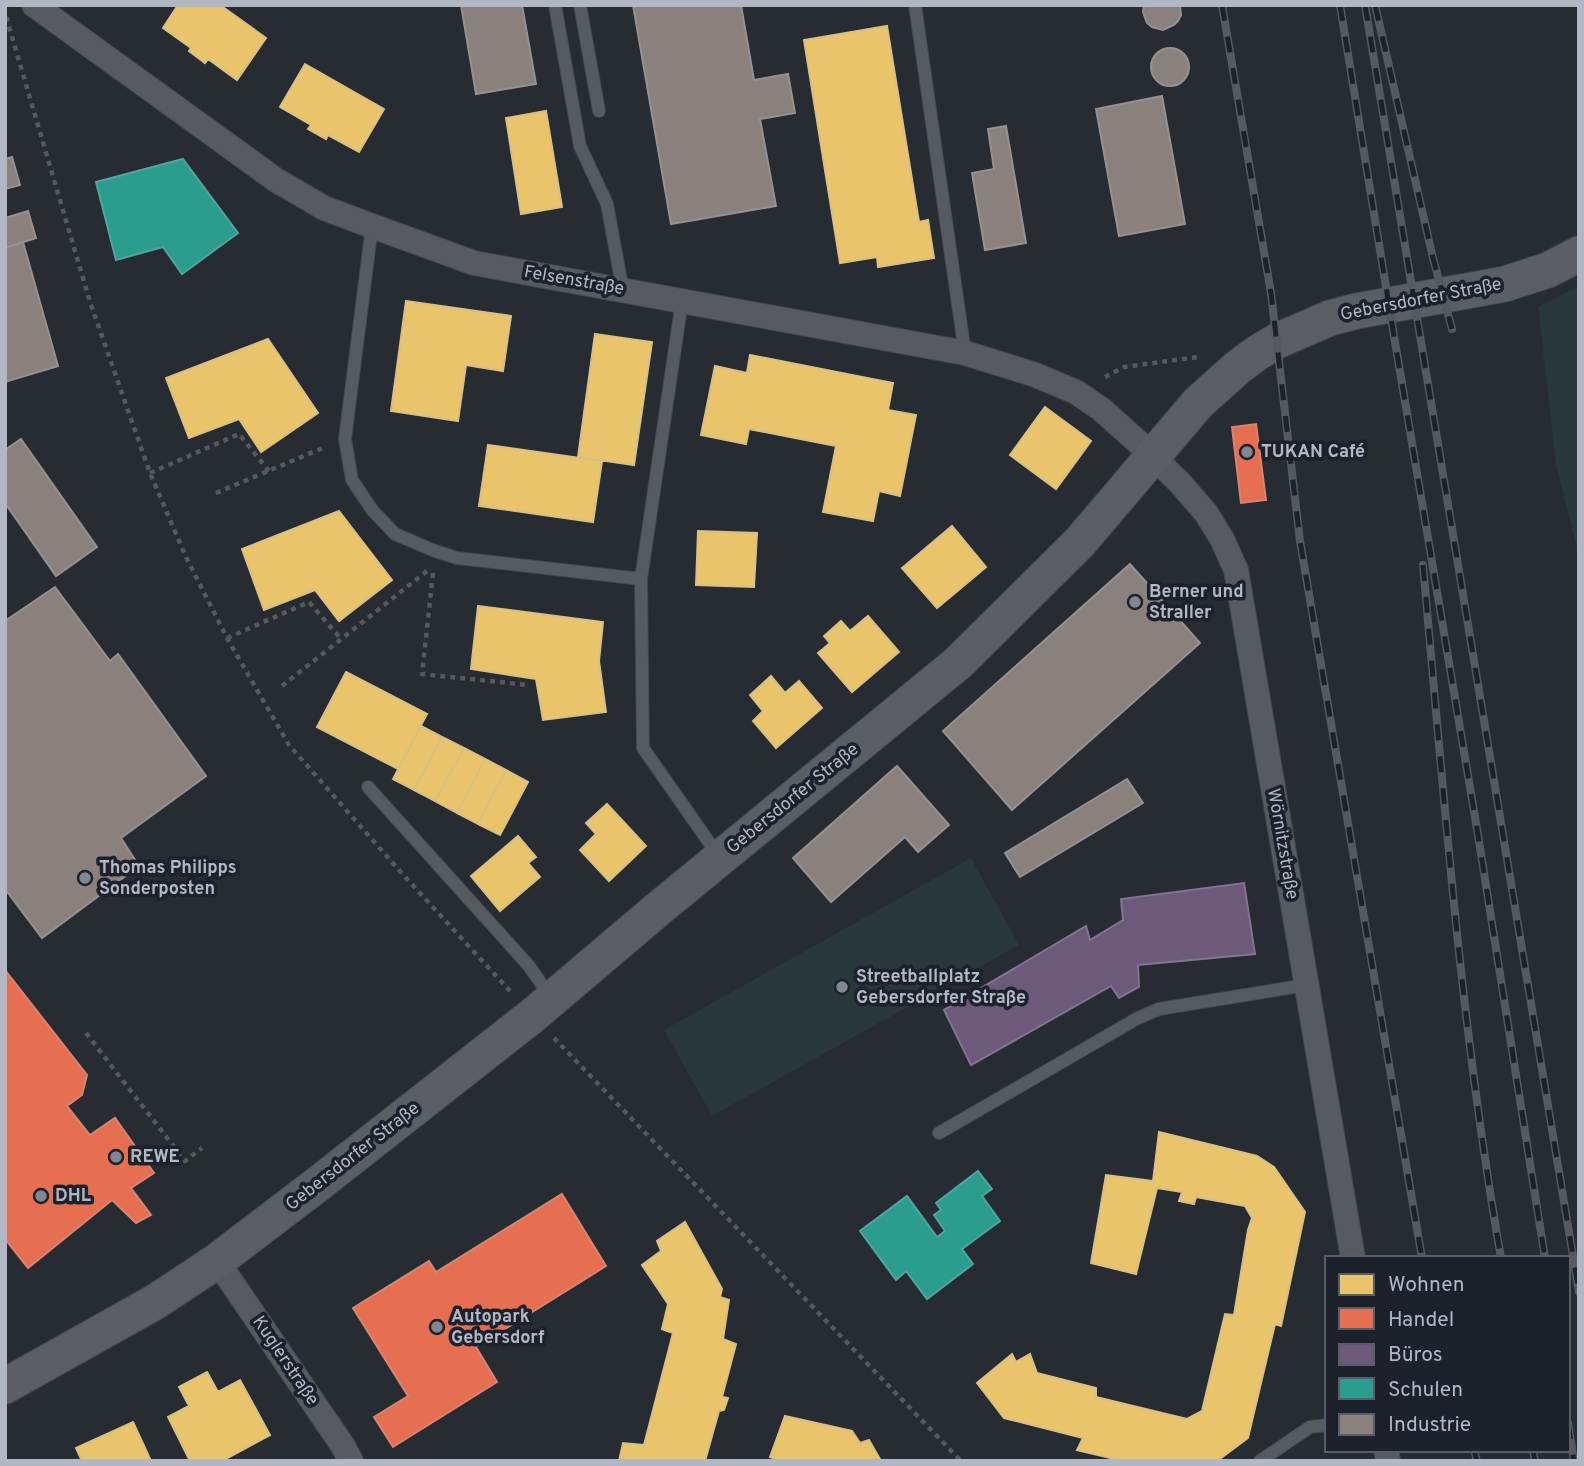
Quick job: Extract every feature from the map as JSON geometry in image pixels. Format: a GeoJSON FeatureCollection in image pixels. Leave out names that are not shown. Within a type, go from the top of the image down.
{"type":"FeatureCollection","features":[{"type":"Feature","properties":{"kind":"main road","name":"Gebersdorfer Straße"},"geometry":{"type":"LineString","coordinates":[[5,1386],[155,1302],[217,1261],[542,1007],[958,663],[1080,542],[1198,403],[1257,353],[1277,341],[1331,318],[1505,284],[1527,278],[1579,254]]}},
{"type":"Feature","properties":{"kind":"street","name":"Felsenstraße"},"geometry":{"type":"LineString","coordinates":[[34,5],[276,180],[324,208],[474,263],[965,353],[1033,374],[1076,392],[1101,410],[1153,456]]}},
{"type":"Feature","properties":{"kind":"street","name":"Wörnitzstraße"},"geometry":{"type":"LineString","coordinates":[[1153,456],[1206,513],[1236,570],[1353,1256]]}},
{"type":"Feature","properties":{"kind":"street","name":"Kuglerstraße"},"geometry":{"type":"LineString","coordinates":[[217,1261],[351,1461]]}},
{"type":"Feature","properties":{"kind":"lane"},"geometry":{"type":"LineString","coordinates":[[555,5],[580,146],[607,204],[623,290]]}},
{"type":"Feature","properties":{"kind":"lane"},"geometry":{"type":"LineString","coordinates":[[580,5],[599,111]]}},
{"type":"Feature","properties":{"kind":"lane"},"geometry":{"type":"LineString","coordinates":[[915,5],[965,353]]}},
{"type":"Feature","properties":{"kind":"lane"},"geometry":{"type":"LineString","coordinates":[[372,226],[345,439],[352,480],[373,511],[395,534],[457,558],[641,579]]}},
{"type":"Feature","properties":{"kind":"lane"},"geometry":{"type":"LineString","coordinates":[[682,301],[641,579],[643,748],[721,859]]}},
{"type":"Feature","properties":{"kind":"lane"},"geometry":{"type":"LineString","coordinates":[[368,787],[529,966],[542,1007]]}},
{"type":"Feature","properties":{"kind":"lane"},"geometry":{"type":"LineString","coordinates":[[939,1133],[1138,1018],[1159,1009],[1306,985]]}},
{"type":"Feature","properties":{"kind":"lane"},"geometry":{"type":"LineString","coordinates":[[1260,1461],[1310,1427],[1325,1425]]}},
{"type":"Feature","properties":{"kind":"path"},"geometry":{"type":"LineString","coordinates":[[8,13],[7,20],[90,302],[150,472],[186,557],[227,638],[289,745],[407,879],[542,1007],[961,1461]]}},
{"type":"Feature","properties":{"kind":"path"},"geometry":{"type":"LineString","coordinates":[[1076,392],[1124,367],[1203,356]]}},
{"type":"Feature","properties":{"kind":"path"},"geometry":{"type":"LineString","coordinates":[[150,472],[239,434],[269,471]]}},
{"type":"Feature","properties":{"kind":"path"},"geometry":{"type":"LineString","coordinates":[[216,492],[345,439]]}},
{"type":"Feature","properties":{"kind":"path"},"geometry":{"type":"LineString","coordinates":[[282,686],[434,566],[422,674],[528,685]]}},
{"type":"Feature","properties":{"kind":"path"},"geometry":{"type":"LineString","coordinates":[[227,638],[309,602],[341,639]]}},
{"type":"Feature","properties":{"kind":"path"},"geometry":{"type":"LineString","coordinates":[[86,1033],[185,1161],[202,1148]]}},
{"type":"Feature","properties":{"kind":"shaded area"},"geometry":{"type":"Polygon","coordinates":[[[1579,286],[1579,556],[1556,465],[1538,307],[1579,286]]]}},
{"type":"Feature","properties":{"kind":"shaded area","name":"Streetballplatz Gebersdorfer Straße"},"geometry":{"type":"Polygon","coordinates":[[[971,858],[1019,945],[712,1116],[664,1030],[971,858]]]}},
{"type":"Feature","properties":{"kind":"building: Wohnen"},"geometry":{"type":"Polygon","coordinates":[[[178,5],[220,5],[266,38],[237,80],[208,59],[205,63],[189,51],[191,48],[163,28],[178,5]]]}},
{"type":"Feature","properties":{"kind":"building: Wohnen"},"geometry":{"type":"Polygon","coordinates":[[[887,26],[919,222],[928,220],[934,258],[878,267],[877,257],[840,263],[804,40],[887,26]]]}},
{"type":"Feature","properties":{"kind":"building: Wohnen"},"geometry":{"type":"Polygon","coordinates":[[[305,64],[384,109],[359,152],[328,135],[326,139],[308,129],[311,125],[280,107],[305,64]]]}},
{"type":"Feature","properties":{"kind":"building: Wohnen"},"geometry":{"type":"Polygon","coordinates":[[[546,111],[562,207],[521,214],[506,118],[546,111]]]}},
{"type":"Feature","properties":{"kind":"building: Wohnen"},"geometry":{"type":"Polygon","coordinates":[[[406,301],[511,316],[503,371],[466,365],[458,421],[391,411],[406,301]]]}},
{"type":"Feature","properties":{"kind":"building: Wohnen"},"geometry":{"type":"Polygon","coordinates":[[[595,334],[652,342],[634,465],[578,457],[595,334]]]}},
{"type":"Feature","properties":{"kind":"building: Wohnen"},"geometry":{"type":"Polygon","coordinates":[[[268,339],[318,413],[261,452],[239,419],[189,438],[166,378],[268,339]]]}},
{"type":"Feature","properties":{"kind":"building: Wohnen"},"geometry":{"type":"Polygon","coordinates":[[[750,355],[893,383],[888,410],[916,415],[900,496],[879,491],[873,521],[823,512],[836,446],[749,429],[746,444],[701,435],[715,366],[747,373],[750,355]]]}},
{"type":"Feature","properties":{"kind":"building: Wohnen"},"geometry":{"type":"Polygon","coordinates":[[[1045,407],[1091,441],[1056,489],[1010,455],[1045,407]]]}},
{"type":"Feature","properties":{"kind":"building: Wohnen"},"geometry":{"type":"Polygon","coordinates":[[[488,445],[602,461],[593,522],[479,506],[488,445]]]}},
{"type":"Feature","properties":{"kind":"building: Wohnen"},"geometry":{"type":"Polygon","coordinates":[[[339,511],[392,580],[339,621],[315,590],[264,610],[242,549],[339,511]]]}},
{"type":"Feature","properties":{"kind":"building: Wohnen"},"geometry":{"type":"Polygon","coordinates":[[[952,526],[986,567],[937,608],[902,568],[952,526]]]}},
{"type":"Feature","properties":{"kind":"building: Wohnen"},"geometry":{"type":"Polygon","coordinates":[[[698,531],[757,533],[754,587],[696,585],[698,531]]]}},
{"type":"Feature","properties":{"kind":"building: Wohnen"},"geometry":{"type":"Polygon","coordinates":[[[478,606],[603,622],[599,661],[606,712],[543,720],[536,679],[471,669],[478,606]]]}},
{"type":"Feature","properties":{"kind":"building: Wohnen"},"geometry":{"type":"Polygon","coordinates":[[[868,616],[899,652],[852,692],[818,653],[830,643],[824,636],[841,621],[850,631],[868,616]]]}},
{"type":"Feature","properties":{"kind":"building: Wohnen"},"geometry":{"type":"Polygon","coordinates":[[[346,672],[427,714],[398,769],[317,727],[346,672]]]}},
{"type":"Feature","properties":{"kind":"building: Wohnen"},"geometry":{"type":"Polygon","coordinates":[[[771,676],[785,693],[799,681],[822,708],[776,748],[753,721],[763,711],[750,695],[771,676]]]}},
{"type":"Feature","properties":{"kind":"building: Wohnen"},"geometry":{"type":"Polygon","coordinates":[[[421,726],[442,737],[414,790],[393,779],[421,726]]]}},
{"type":"Feature","properties":{"kind":"building: Wohnen"},"geometry":{"type":"Polygon","coordinates":[[[442,737],[464,748],[435,801],[414,790],[442,737]]]}},
{"type":"Feature","properties":{"kind":"building: Wohnen"},"geometry":{"type":"Polygon","coordinates":[[[464,748],[485,759],[457,813],[435,801],[464,748]]]}},
{"type":"Feature","properties":{"kind":"building: Wohnen"},"geometry":{"type":"Polygon","coordinates":[[[485,759],[506,770],[478,824],[457,813],[485,759]]]}},
{"type":"Feature","properties":{"kind":"building: Wohnen"},"geometry":{"type":"Polygon","coordinates":[[[506,770],[528,782],[500,835],[478,824],[506,770]]]}},
{"type":"Feature","properties":{"kind":"building: Wohnen"},"geometry":{"type":"Polygon","coordinates":[[[607,804],[646,846],[609,881],[580,850],[596,834],[586,823],[607,804]]]}},
{"type":"Feature","properties":{"kind":"building: Wohnen"},"geometry":{"type":"Polygon","coordinates":[[[518,836],[536,857],[528,863],[540,877],[500,911],[471,876],[518,836]]]}},
{"type":"Feature","properties":{"kind":"building: Wohnen"},"geometry":{"type":"Polygon","coordinates":[[[1159,1132],[1257,1156],[1274,1167],[1305,1212],[1281,1326],[1275,1324],[1248,1438],[1217,1461],[1123,1461],[1077,1450],[1083,1438],[1004,1418],[977,1383],[1012,1354],[1016,1362],[1030,1354],[1037,1373],[1096,1388],[1096,1397],[1187,1419],[1202,1411],[1225,1314],[1234,1315],[1252,1218],[1245,1206],[1196,1197],[1194,1204],[1179,1201],[1182,1192],[1157,1188],[1136,1274],[1091,1263],[1106,1175],[1153,1181],[1159,1132]]]}},
{"type":"Feature","properties":{"kind":"building: Wohnen"},"geometry":{"type":"Polygon","coordinates":[[[685,1222],[722,1289],[720,1297],[729,1300],[723,1339],[736,1344],[722,1397],[728,1398],[724,1410],[719,1411],[705,1461],[619,1461],[623,1443],[644,1445],[673,1333],[662,1329],[668,1304],[642,1265],[661,1251],[657,1241],[685,1222]]]}},
{"type":"Feature","properties":{"kind":"building: Wohnen"},"geometry":{"type":"Polygon","coordinates":[[[207,1372],[218,1392],[240,1380],[270,1435],[222,1461],[190,1461],[168,1417],[189,1406],[179,1387],[207,1372]]]}},
{"type":"Feature","properties":{"kind":"building: Wohnen"},"geometry":{"type":"Polygon","coordinates":[[[785,1416],[852,1431],[860,1443],[869,1440],[881,1461],[783,1461],[770,1457],[785,1416]]]}},
{"type":"Feature","properties":{"kind":"building: Wohnen"},"geometry":{"type":"Polygon","coordinates":[[[133,1422],[151,1461],[82,1461],[76,1448],[133,1422]]]}},
{"type":"Feature","properties":{"kind":"building: Handel"},"geometry":{"type":"Polygon","coordinates":[[[1256,424],[1266,500],[1241,503],[1232,427],[1256,424]]]}},
{"type":"Feature","properties":{"kind":"building: Handel"},"geometry":{"type":"Polygon","coordinates":[[[5,970],[87,1075],[82,1095],[67,1106],[90,1135],[115,1118],[154,1173],[131,1188],[151,1215],[136,1223],[112,1200],[28,1268],[5,1239],[5,970]]]}},
{"type":"Feature","properties":{"kind":"building: Handel","name":"Autopark Gebersdorf"},"geometry":{"type":"Polygon","coordinates":[[[562,1194],[606,1266],[476,1347],[497,1382],[393,1447],[374,1417],[408,1396],[353,1308],[429,1261],[436,1272],[562,1194]]]}},
{"type":"Feature","properties":{"kind":"building: Büros"},"geometry":{"type":"Polygon","coordinates":[[[1244,883],[1255,954],[1138,965],[1139,987],[1119,998],[1111,986],[971,1065],[944,1010],[1086,926],[1090,940],[1123,920],[1121,899],[1244,883]]]}},
{"type":"Feature","properties":{"kind":"building: Schulen"},"geometry":{"type":"Polygon","coordinates":[[[183,159],[238,233],[182,274],[163,247],[116,260],[96,182],[183,159]]]}},
{"type":"Feature","properties":{"kind":"building: Schulen"},"geometry":{"type":"Polygon","coordinates":[[[978,1171],[992,1189],[982,1196],[1000,1221],[962,1249],[973,1264],[927,1299],[906,1271],[896,1280],[860,1231],[907,1196],[937,1237],[945,1231],[934,1215],[941,1210],[936,1203],[978,1171]]]}},
{"type":"Feature","properties":{"kind":"building: Industrie"},"geometry":{"type":"Polygon","coordinates":[[[461,5],[522,5],[536,84],[476,94],[461,5]]]}},
{"type":"Feature","properties":{"kind":"building: Industrie"},"geometry":{"type":"Polygon","coordinates":[[[633,5],[741,5],[754,80],[788,74],[795,113],[760,119],[776,206],[671,224],[633,5]]]}},
{"type":"Feature","properties":{"kind":"building: Industrie"},"geometry":{"type":"Polygon","coordinates":[[[1144,5],[1180,5],[1181,15],[1178,21],[1163,30],[1147,23],[1143,12],[1144,5]]]}},
{"type":"Feature","properties":{"kind":"building: Industrie"},"geometry":{"type":"Polygon","coordinates":[[[1170,48],[1183,54],[1189,67],[1183,80],[1170,86],[1157,80],[1151,67],[1157,54],[1170,48]]]}},
{"type":"Feature","properties":{"kind":"building: Industrie"},"geometry":{"type":"Polygon","coordinates":[[[1162,96],[1185,224],[1119,236],[1096,109],[1162,96]]]}},
{"type":"Feature","properties":{"kind":"building: Industrie"},"geometry":{"type":"Polygon","coordinates":[[[1006,126],[1026,243],[985,250],[972,173],[994,169],[988,129],[1006,126]]]}},
{"type":"Feature","properties":{"kind":"building: Industrie"},"geometry":{"type":"Polygon","coordinates":[[[12,157],[20,185],[5,189],[5,159],[12,157]]]}},
{"type":"Feature","properties":{"kind":"building: Industrie"},"geometry":{"type":"Polygon","coordinates":[[[28,211],[36,238],[5,248],[5,218],[28,211]]]}},
{"type":"Feature","properties":{"kind":"building: Industrie"},"geometry":{"type":"Polygon","coordinates":[[[23,242],[58,366],[5,382],[5,248],[23,242]]]}},
{"type":"Feature","properties":{"kind":"building: Industrie"},"geometry":{"type":"Polygon","coordinates":[[[21,439],[97,547],[56,576],[5,503],[5,450],[21,439]]]}},
{"type":"Feature","properties":{"kind":"building: Industrie"},"geometry":{"type":"Polygon","coordinates":[[[1130,564],[1200,643],[1012,810],[943,731],[1130,564]]]}},
{"type":"Feature","properties":{"kind":"building: Industrie"},"geometry":{"type":"Polygon","coordinates":[[[55,587],[110,661],[118,654],[206,776],[121,838],[139,866],[42,938],[5,889],[5,621],[55,587]]]}},
{"type":"Feature","properties":{"kind":"building: Industrie"},"geometry":{"type":"Polygon","coordinates":[[[897,766],[949,825],[918,852],[905,837],[831,902],[793,858],[897,766]]]}},
{"type":"Feature","properties":{"kind":"building: Industrie"},"geometry":{"type":"Polygon","coordinates":[[[1127,779],[1143,803],[1020,877],[1005,853],[1127,779]]]}},
{"type":"Feature","properties":{"kind":"railway"},"geometry":{"type":"LineString","coordinates":[[1222,5],[1271,293],[1300,541],[1422,1256]]}},
{"type":"Feature","properties":{"kind":"railway"},"geometry":{"type":"LineString","coordinates":[[1340,5],[1478,835],[1545,1256]]}},
{"type":"Feature","properties":{"kind":"railway"},"geometry":{"type":"LineString","coordinates":[[1365,5],[1579,1292]]}},
{"type":"Feature","properties":{"kind":"railway"},"geometry":{"type":"LineString","coordinates":[[1375,5],[1452,329]]}},
{"type":"Feature","properties":{"kind":"railway"},"geometry":{"type":"LineString","coordinates":[[1423,565],[1464,999],[1501,1256]]}},
{"type":"Feature","properties":{"kind":"railway"},"geometry":{"type":"LineString","coordinates":[[1570,1436],[1574,1461]]}},
{"type":"Feature","properties":{"kind":"railway"},"geometry":{"type":"LineString","coordinates":[[1475,1452],[1477,1461]]}},
{"type":"Feature","properties":{"kind":"railway"},"geometry":{"type":"LineString","coordinates":[[1533,1452],[1535,1461]]}},
{"type":"Feature","properties":{"kind":"place","name":"TUKAN Café"},"geometry":{"type":"Point","coordinates":[1247,452]}},
{"type":"Feature","properties":{"kind":"place","name":"Berner und Straller"},"geometry":{"type":"Point","coordinates":[1135,602]}},
{"type":"Feature","properties":{"kind":"place","name":"Thomas Philipps Sonderposten"},"geometry":{"type":"Point","coordinates":[85,878]}},
{"type":"Feature","properties":{"kind":"place","name":"Streetballplatz Gebersdorfer Straße"},"geometry":{"type":"Point","coordinates":[842,987]}},
{"type":"Feature","properties":{"kind":"place","name":"REWE"},"geometry":{"type":"Point","coordinates":[116,1157]}},
{"type":"Feature","properties":{"kind":"place","name":"DHL"},"geometry":{"type":"Point","coordinates":[41,1196]}},
{"type":"Feature","properties":{"kind":"place","name":"Autopark Gebersdorf"},"geometry":{"type":"Point","coordinates":[437,1327]}}]}
